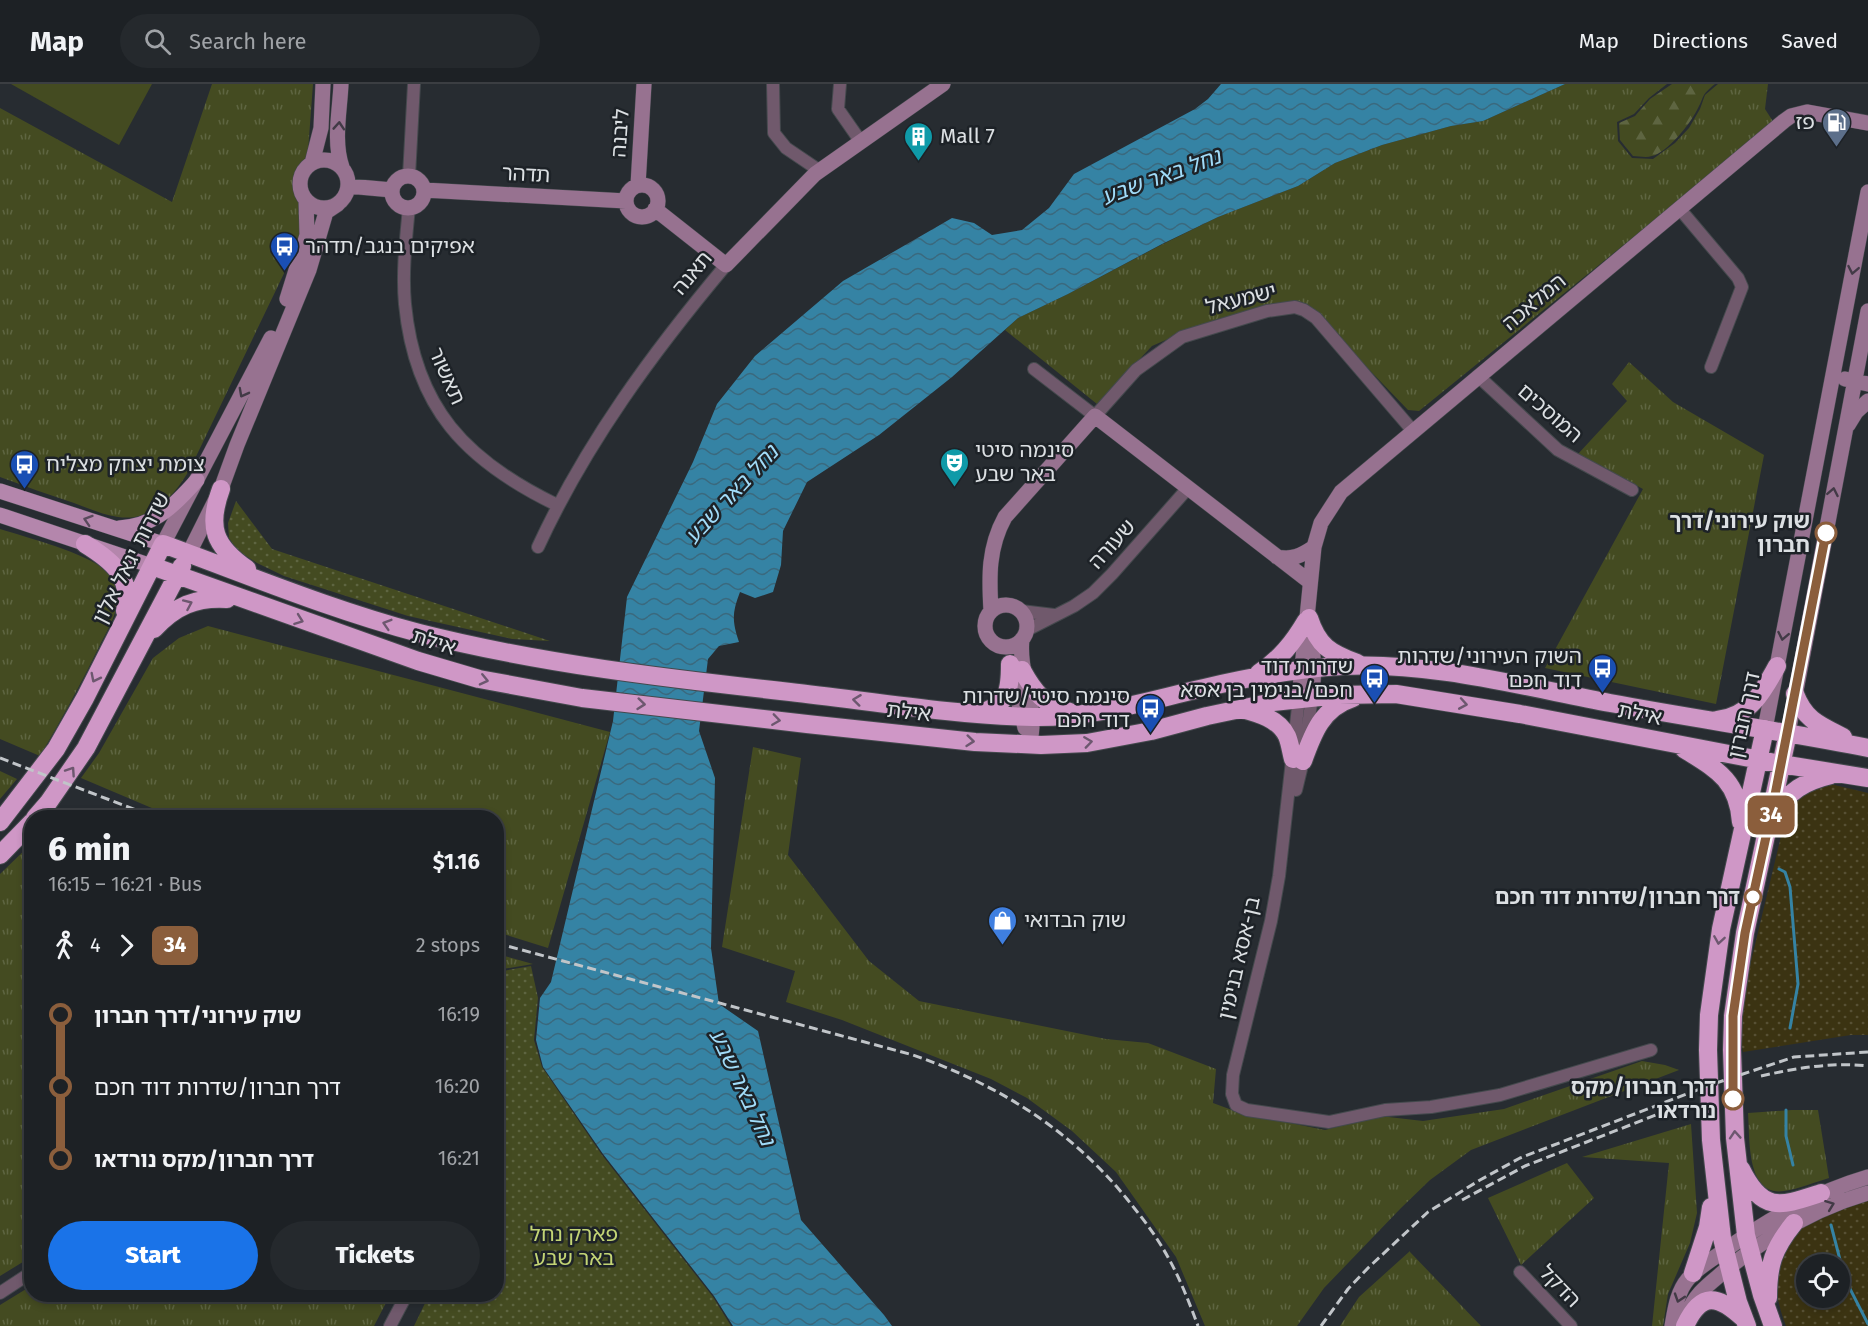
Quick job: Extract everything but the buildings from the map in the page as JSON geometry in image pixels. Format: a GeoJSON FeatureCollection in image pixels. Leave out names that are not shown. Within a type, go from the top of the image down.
{"type":"FeatureCollection","features":[{"type":"Feature","properties":{"kind":"highway"},"geometry":{"type":"LineString","coordinates":[[221,489],[213,521],[221,546],[235,560],[272,584]]}},
{"type":"Feature","properties":{"kind":"highway"},"geometry":{"type":"LineString","coordinates":[[85,544],[106,557],[121,572],[127,592],[127,605],[122,626]]}},
{"type":"Feature","properties":{"kind":"highway","name":"אילת"},"geometry":{"type":"LineString","coordinates":[[163,544],[354,613],[416,632],[515,655],[707,683],[978,713],[1027,716],[1084,715],[1144,704],[1252,677],[1308,669],[1364,665],[1398,666],[1866,747]]}},
{"type":"Feature","properties":{"kind":"highway","name":"שדרות יגאל אלון"},"geometry":{"type":"LineString","coordinates":[[0,822],[56,749],[85,698],[163,544]]}},
{"type":"Feature","properties":{"kind":"highway"},"geometry":{"type":"LineString","coordinates":[[42,810],[86,748],[189,553]]}},
{"type":"Feature","properties":{"kind":"highway","name":"אילת"},"geometry":{"type":"LineString","coordinates":[[152,566],[347,637],[451,671],[509,685],[582,698],[807,724],[1030,745],[1088,743],[1151,731],[1240,709],[1305,698],[1396,694],[1436,699],[1758,760],[1868,778]]}},
{"type":"Feature","properties":{"kind":"highway"},"geometry":{"type":"LineString","coordinates":[[144,639],[168,616],[188,604],[212,598],[244,600]]}},
{"type":"Feature","properties":{"kind":"highway"},"geometry":{"type":"LineString","coordinates":[[1308,604],[1317,637],[1327,649],[1336,655],[1364,665]]}},
{"type":"Feature","properties":{"kind":"highway"},"geometry":{"type":"LineString","coordinates":[[1252,677],[1279,659],[1297,636],[1308,604]]}},
{"type":"Feature","properties":{"kind":"highway"},"geometry":{"type":"LineString","coordinates":[[1701,719],[1720,720],[1737,716],[1762,694],[1777,666]]}},
{"type":"Feature","properties":{"kind":"highway"},"geometry":{"type":"LineString","coordinates":[[978,713],[993,709],[1002,702],[1016,667]]}},
{"type":"Feature","properties":{"kind":"highway"},"geometry":{"type":"LineString","coordinates":[[1016,667],[1045,702],[1055,708],[1084,715]]}},
{"type":"Feature","properties":{"kind":"highway"},"geometry":{"type":"LineString","coordinates":[[1298,760],[1322,718],[1346,700],[1364,694]]}},
{"type":"Feature","properties":{"kind":"highway"},"geometry":{"type":"LineString","coordinates":[[1795,694],[1803,712],[1810,719],[1866,747]]}},
{"type":"Feature","properties":{"kind":"highway"},"geometry":{"type":"LineString","coordinates":[[1240,709],[1260,714],[1273,721],[1286,734],[1298,760]]}},
{"type":"Feature","properties":{"kind":"highway","name":"דרך חברון"},"geometry":{"type":"LineString","coordinates":[[1745,1323],[1727,1259],[1714,1181],[1709,1100],[1709,1015],[1721,929],[1765,729]]}},
{"type":"Feature","properties":{"kind":"highway"},"geometry":{"type":"LineString","coordinates":[[1770,1319],[1748,1243],[1737,1161],[1733,1099],[1733,1016],[1745,933],[1788,733]]}},
{"type":"Feature","properties":{"kind":"highway"},"geometry":{"type":"LineString","coordinates":[[1674,744],[1714,768],[1726,779],[1740,805],[1741,836]]}},
{"type":"Feature","properties":{"kind":"highway"},"geometry":{"type":"LineString","coordinates":[[1768,827],[1779,806],[1800,786],[1815,779],[1840,773]]}},
{"type":"Feature","properties":{"kind":"highway"},"geometry":{"type":"LineString","coordinates":[[0,855],[24,830]]}},
{"type":"Feature","properties":{"kind":"highway"},"geometry":{"type":"LineString","coordinates":[[1737,1161],[1753,1189],[1769,1202],[1788,1204],[1821,1193]]}},
{"type":"Feature","properties":{"kind":"highway"},"geometry":{"type":"LineString","coordinates":[[1693,1273],[1708,1227],[1714,1181]]}},
{"type":"Feature","properties":{"kind":"highway"},"geometry":{"type":"LineString","coordinates":[[1770,1319],[1769,1265],[1782,1238],[1794,1223]]}},
{"type":"Feature","properties":{"kind":"highway"},"geometry":{"type":"LineString","coordinates":[[1684,1326],[1696,1308],[1703,1302],[1713,1300],[1722,1302],[1745,1323]]}},
{"type":"Feature","properties":{"kind":"main road"},"geometry":{"type":"LineString","coordinates":[[113,528],[137,526],[159,517],[178,502],[198,480]]}},
{"type":"Feature","properties":{"kind":"main road","name":"אילת"},"geometry":{"type":"LineString","coordinates":[[0,490],[163,544]]}},
{"type":"Feature","properties":{"kind":"main road","name":"אילת"},"geometry":{"type":"LineString","coordinates":[[0,515],[152,566]]}},
{"type":"Feature","properties":{"kind":"street"},"geometry":{"type":"LineString","coordinates":[[323,84],[321,128],[312,163],[301,180],[300,188],[306,200],[318,208],[338,204]]}},
{"type":"Feature","properties":{"kind":"street"},"geometry":{"type":"LineString","coordinates":[[189,553],[221,489],[309,270],[326,212],[345,196],[348,186],[346,173],[339,158],[338,142],[341,84]]}},
{"type":"Feature","properties":{"kind":"street"},"geometry":{"type":"LineString","coordinates":[[409,176],[414,84]]}},
{"type":"Feature","properties":{"kind":"street","name":"ליבנה"},"geometry":{"type":"LineString","coordinates":[[638,185],[644,84]]}},
{"type":"Feature","properties":{"kind":"street"},"geometry":{"type":"LineString","coordinates":[[773,84],[774,133],[786,148],[820,171]]}},
{"type":"Feature","properties":{"kind":"street"},"geometry":{"type":"LineString","coordinates":[[840,84],[838,109],[861,142]]}},
{"type":"Feature","properties":{"kind":"street","name":"תאנה"},"geometry":{"type":"LineString","coordinates":[[538,547],[557,505],[634,381],[726,265],[782,206],[820,171],[943,84]]}},
{"type":"Feature","properties":{"kind":"street","name":"המלאכה"},"geometry":{"type":"LineString","coordinates":[[1308,669],[1308,604],[1314,547],[1321,523],[1341,492],[1791,116],[1814,112],[1866,121]]}},
{"type":"Feature","properties":{"kind":"street"},"geometry":{"type":"LineString","coordinates":[[312,163],[328,160],[342,167]]}},
{"type":"Feature","properties":{"kind":"street"},"geometry":{"type":"LineString","coordinates":[[409,176],[418,180],[424,190],[420,202],[409,207],[396,202],[392,190],[398,179],[409,176]]}},
{"type":"Feature","properties":{"kind":"street"},"geometry":{"type":"LineString","coordinates":[[638,185],[645,185],[654,191],[657,200],[655,209],[648,216],[638,216],[629,211],[626,201],[630,190],[638,185]]}},
{"type":"Feature","properties":{"kind":"street"},"geometry":{"type":"LineString","coordinates":[[348,186],[392,190]]}},
{"type":"Feature","properties":{"kind":"street","name":"תדהר"},"geometry":{"type":"LineString","coordinates":[[424,190],[626,201]]}},
{"type":"Feature","properties":{"kind":"street","name":"דרך חברון"},"geometry":{"type":"LineString","coordinates":[[1765,729],[1868,192]]}},
{"type":"Feature","properties":{"kind":"street","name":"שדרות יגאל אלון"},"geometry":{"type":"LineString","coordinates":[[163,544],[264,354],[289,295],[307,235],[306,200]]}},
{"type":"Feature","properties":{"kind":"street","name":"תאשור"},"geometry":{"type":"LineString","coordinates":[[409,207],[404,264],[405,302],[418,369],[431,398],[462,440],[494,469],[523,488],[557,505]]}},
{"type":"Feature","properties":{"kind":"street"},"geometry":{"type":"LineString","coordinates":[[1679,208],[1738,278],[1742,287],[1711,367]]}},
{"type":"Feature","properties":{"kind":"street"},"geometry":{"type":"LineString","coordinates":[[655,209],[726,265]]}},
{"type":"Feature","properties":{"kind":"street","name":"ישמעאל"},"geometry":{"type":"LineString","coordinates":[[1095,416],[1136,369],[1182,337],[1267,311],[1294,308],[1304,310],[1316,318],[1413,431]]}},
{"type":"Feature","properties":{"kind":"street"},"geometry":{"type":"LineString","coordinates":[[1788,733],[1846,427],[1861,382],[1868,311]]}},
{"type":"Feature","properties":{"kind":"street"},"geometry":{"type":"LineString","coordinates":[[1864,335],[1868,354]]}},
{"type":"Feature","properties":{"kind":"street"},"geometry":{"type":"LineString","coordinates":[[1034,369],[1144,454],[1308,604]]}},
{"type":"Feature","properties":{"kind":"street","name":"המוסכים"},"geometry":{"type":"LineString","coordinates":[[1478,376],[1558,450],[1632,490]]}},
{"type":"Feature","properties":{"kind":"street"},"geometry":{"type":"LineString","coordinates":[[1833,377],[1861,382]]}},
{"type":"Feature","properties":{"kind":"street"},"geometry":{"type":"LineString","coordinates":[[1846,427],[1856,412],[1868,401]]}},
{"type":"Feature","properties":{"kind":"street"},"geometry":{"type":"LineString","coordinates":[[991,611],[990,560],[997,531],[1005,517],[1095,416]]}},
{"type":"Feature","properties":{"kind":"street"},"geometry":{"type":"LineString","coordinates":[[1185,491],[1277,557],[1308,604]]}},
{"type":"Feature","properties":{"kind":"street","name":"שעורה"},"geometry":{"type":"LineString","coordinates":[[1024,634],[1093,593],[1185,491]]}},
{"type":"Feature","properties":{"kind":"street"},"geometry":{"type":"LineString","coordinates":[[1277,557],[1290,559],[1314,547]]}},
{"type":"Feature","properties":{"kind":"street"},"geometry":{"type":"LineString","coordinates":[[990,560],[993,578],[1026,620],[1021,653],[1016,667]]}},
{"type":"Feature","properties":{"kind":"street"},"geometry":{"type":"LineString","coordinates":[[1030,745],[1027,716],[1016,667],[1000,646],[991,641],[985,631],[985,620],[991,611],[999,606],[1056,615]]}},
{"type":"Feature","properties":{"kind":"street"},"geometry":{"type":"LineString","coordinates":[[1000,646],[1014,645],[1024,634]]}},
{"type":"Feature","properties":{"kind":"street","name":"בן-אסא בנימין"},"geometry":{"type":"LineString","coordinates":[[1308,669],[1298,760],[1271,921],[1233,1075],[1232,1094],[1236,1105],[1247,1110],[1329,1122],[1385,1110],[1431,1107],[1500,1095],[1651,1050]]}},
{"type":"Feature","properties":{"kind":"street"},"geometry":{"type":"LineString","coordinates":[[1684,1326],[1694,1299],[1727,1259],[1799,1203],[1868,1177]]}},
{"type":"Feature","properties":{"kind":"street"},"geometry":{"type":"LineString","coordinates":[[1748,1243],[1826,1206],[1868,1193]]}},
{"type":"Feature","properties":{"kind":"street"},"geometry":{"type":"LineString","coordinates":[[1672,1326],[1678,1296],[1693,1273],[1727,1259]]}},
{"type":"Feature","properties":{"kind":"street","name":"הדקל"},"geometry":{"type":"LineString","coordinates":[[1520,1272],[1571,1326]]}},
{"type":"Feature","properties":{"kind":"street"},"geometry":{"type":"LineString","coordinates":[[0,1293],[24,1277]]}},
{"type":"Feature","properties":{"kind":"street"},"geometry":{"type":"LineString","coordinates":[[390,1326],[404,1302]]}},
{"type":"Feature","properties":{"kind":"green space"},"geometry":{"type":"Polygon","coordinates":[[[11,84],[152,84],[119,145],[11,84]]]}},
{"type":"Feature","properties":{"kind":"green space"},"geometry":{"type":"Polygon","coordinates":[[[212,84],[313,84],[308,151],[295,184],[301,204],[302,236],[190,469],[177,489],[161,505],[152,511],[130,517],[101,513],[0,477],[0,108],[172,202],[212,84]]]}},
{"type":"Feature","properties":{"kind":"green space"},"geometry":{"type":"Polygon","coordinates":[[[1565,84],[1667,84],[1634,114],[1617,122],[1618,141],[1632,158],[1653,159],[1675,143],[1689,128],[1705,95],[1718,84],[1768,84],[1765,109],[1774,123],[1419,411],[1408,410],[1306,304],[1260,307],[1177,335],[1152,346],[1097,404],[1005,330],[1018,318],[1159,246],[1218,217],[1298,186],[1335,163],[1382,145],[1451,126],[1483,121],[1565,84]]]}},
{"type":"Feature","properties":{"kind":"green space"},"geometry":{"type":"Polygon","coordinates":[[[1672,84],[1715,84],[1705,94],[1689,123],[1671,144],[1652,156],[1633,156],[1620,140],[1619,123],[1635,116],[1650,99],[1672,84]]]}},
{"type":"Feature","properties":{"kind":"green space"},"geometry":{"type":"Polygon","coordinates":[[[1629,362],[1673,402],[1764,455],[1716,704],[1545,668],[1643,489],[1578,454],[1627,401],[1612,384],[1629,362]]]}},
{"type":"Feature","properties":{"kind":"green space"},"geometry":{"type":"Polygon","coordinates":[[[236,501],[272,549],[550,641],[512,639],[408,616],[284,576],[238,551],[229,538],[228,523],[236,501]]]}},
{"type":"Feature","properties":{"kind":"green space"},"geometry":{"type":"Polygon","coordinates":[[[0,529],[56,546],[97,564],[112,578],[117,591],[116,610],[110,626],[40,756],[0,739],[0,529]]]}},
{"type":"Feature","properties":{"kind":"green space"},"geometry":{"type":"Polygon","coordinates":[[[208,626],[610,732],[548,948],[504,934],[504,810],[156,810],[81,778],[99,753],[153,658],[179,638],[208,626]]]}},
{"type":"Feature","properties":{"kind":"green space"},"geometry":{"type":"Polygon","coordinates":[[[753,747],[801,758],[788,855],[869,961],[919,1001],[1106,1039],[1148,1043],[1216,1069],[1213,1103],[1240,1113],[1325,1130],[1380,1116],[1423,1121],[1504,1109],[1642,1061],[1679,1070],[1471,1150],[1430,1180],[1401,1208],[1324,1288],[1297,1326],[1205,1326],[1176,1257],[1116,1172],[1072,1131],[1027,1098],[991,1079],[842,1020],[786,1002],[795,971],[722,947],[753,747]]]}},
{"type":"Feature","properties":{"kind":"green space"},"geometry":{"type":"Polygon","coordinates":[[[0,771],[17,779],[0,799],[0,771]]]}},
{"type":"Feature","properties":{"kind":"green space"},"geometry":{"type":"Polygon","coordinates":[[[24,851],[24,1261],[0,1276],[0,874],[24,851]]]}},
{"type":"Feature","properties":{"kind":"green space"},"geometry":{"type":"Polygon","coordinates":[[[504,956],[533,964],[504,969],[504,956]]]}},
{"type":"Feature","properties":{"kind":"green space","name":"פארק נחל באר שבע"},"geometry":{"type":"Polygon","coordinates":[[[531,966],[538,998],[534,1040],[542,1067],[602,1155],[713,1297],[731,1326],[414,1326],[426,1302],[504,1302],[504,971],[531,966]]]}},
{"type":"Feature","properties":{"kind":"green space"},"geometry":{"type":"Polygon","coordinates":[[[1818,1110],[1829,1178],[1790,1190],[1772,1190],[1763,1185],[1756,1176],[1752,1164],[1748,1113],[1818,1110]]]}},
{"type":"Feature","properties":{"kind":"green space"},"geometry":{"type":"Polygon","coordinates":[[[1691,1124],[1697,1213],[1690,1243],[1668,1294],[1663,1326],[1652,1326],[1669,1163],[1582,1157],[1691,1124]]]}},
{"type":"Feature","properties":{"kind":"green space"},"geometry":{"type":"Polygon","coordinates":[[[1567,1163],[1594,1198],[1521,1265],[1488,1198],[1567,1163]]]}},
{"type":"Feature","properties":{"kind":"green space"},"geometry":{"type":"Polygon","coordinates":[[[1410,1251],[1481,1326],[1340,1326],[1359,1297],[1410,1251]]]}},
{"type":"Feature","properties":{"kind":"green space"},"geometry":{"type":"Polygon","coordinates":[[[24,1290],[24,1302],[386,1302],[374,1326],[0,1326],[0,1305],[24,1290]]]}},
{"type":"Feature","properties":{"kind":"sand"},"geometry":{"type":"Polygon","coordinates":[[[1822,782],[1868,793],[1868,1035],[1851,1035],[1743,1052],[1737,1020],[1789,803],[1822,782]]]}},
{"type":"Feature","properties":{"kind":"sand"},"geometry":{"type":"Polygon","coordinates":[[[1868,1200],[1868,1326],[1786,1326],[1778,1299],[1776,1276],[1780,1257],[1789,1241],[1803,1227],[1821,1216],[1868,1200]]]}},
{"type":"Feature","properties":{"kind":"water","name":"נחל באר שבע"},"geometry":{"type":"Polygon","coordinates":[[[1221,84],[1565,84],[1483,121],[1451,126],[1382,145],[1335,163],[1298,186],[1218,217],[1018,318],[952,377],[879,435],[807,482],[783,531],[781,565],[773,592],[755,598],[740,592],[734,617],[739,642],[719,646],[708,659],[699,731],[715,778],[711,948],[719,1004],[758,1031],[801,1220],[892,1326],[733,1326],[714,1296],[603,1154],[543,1067],[536,1040],[540,998],[551,982],[613,721],[627,597],[693,462],[717,404],[755,356],[843,281],[952,218],[974,223],[992,235],[1022,230],[1049,208],[1074,174],[1195,109],[1208,99],[1221,84]]]}},
{"type":"Feature","properties":{"kind":"waterway"},"geometry":{"type":"LineString","coordinates":[[1779,869],[1785,872],[1790,887],[1798,984],[1790,1028]]}},
{"type":"Feature","properties":{"kind":"waterway"},"geometry":{"type":"LineString","coordinates":[[1786,1110],[1786,1136],[1793,1165]]}},
{"type":"Feature","properties":{"kind":"waterway"},"geometry":{"type":"LineString","coordinates":[[1831,1225],[1845,1279],[1868,1324]]}},
{"type":"Feature","properties":{"kind":"railway"},"geometry":{"type":"LineString","coordinates":[[0,758],[136,810]]}},
{"type":"Feature","properties":{"kind":"railway"},"geometry":{"type":"LineString","coordinates":[[504,945],[913,1055],[974,1080],[1003,1095],[1056,1130],[1105,1174],[1127,1199],[1150,1228],[1167,1256],[1182,1285],[1198,1326]]}},
{"type":"Feature","properties":{"kind":"railway"},"geometry":{"type":"LineString","coordinates":[[1321,1326],[1348,1289],[1428,1212],[1520,1158],[1710,1085],[1794,1057],[1868,1052]]}},
{"type":"Feature","properties":{"kind":"railway"},"geometry":{"type":"LineString","coordinates":[[1761,1076],[1814,1067],[1868,1066]]}},
{"type":"Feature","properties":{"kind":"railway"},"geometry":{"type":"LineString","coordinates":[[1462,1200],[1525,1166],[1679,1106]]}},
{"type":"Feature","properties":{"kind":"bus line","name":"34"},"geometry":{"type":"LineString","coordinates":[[1733,1099],[1733,1016],[1745,933],[1788,733],[1826,533]]}},
{"type":"Feature","properties":{"kind":"place","name":"פז"},"geometry":{"type":"Point","coordinates":[1836,148]}},
{"type":"Feature","properties":{"kind":"place","name":"Mall 7"},"geometry":{"type":"Point","coordinates":[919,162]}},
{"type":"Feature","properties":{"kind":"place","name":"אפיקים בנגב/תדהר"},"geometry":{"type":"Point","coordinates":[284,272]}},
{"type":"Feature","properties":{"kind":"place","name":"סינמה סיטי באר שבע"},"geometry":{"type":"Point","coordinates":[954,488]}},
{"type":"Feature","properties":{"kind":"place","name":"צומת יצחק מצליח"},"geometry":{"type":"Point","coordinates":[25,490]}},
{"type":"Feature","properties":{"kind":"place","name":"שוק עירוני/דרך חברון"},"geometry":{"type":"Point","coordinates":[1826,533]}},
{"type":"Feature","properties":{"kind":"place","name":"השוק העירוני/שדרות דוד חכם"},"geometry":{"type":"Point","coordinates":[1603,694]}},
{"type":"Feature","properties":{"kind":"place","name":"שדרות דוד חכם/בנימין בן אסא"},"geometry":{"type":"Point","coordinates":[1374,704]}},
{"type":"Feature","properties":{"kind":"place","name":"סינמה סיטי/שדרות דוד חכם"},"geometry":{"type":"Point","coordinates":[1151,734]}},
{"type":"Feature","properties":{"kind":"place","name":"דרך חברון/שדרות דוד חכם"},"geometry":{"type":"Point","coordinates":[1753,897]}},
{"type":"Feature","properties":{"kind":"place","name":"שוק הבדואי"},"geometry":{"type":"Point","coordinates":[1003,946]}},
{"type":"Feature","properties":{"kind":"place","name":"דרך חברון/מקס נורדאו"},"geometry":{"type":"Point","coordinates":[1733,1099]}}]}
